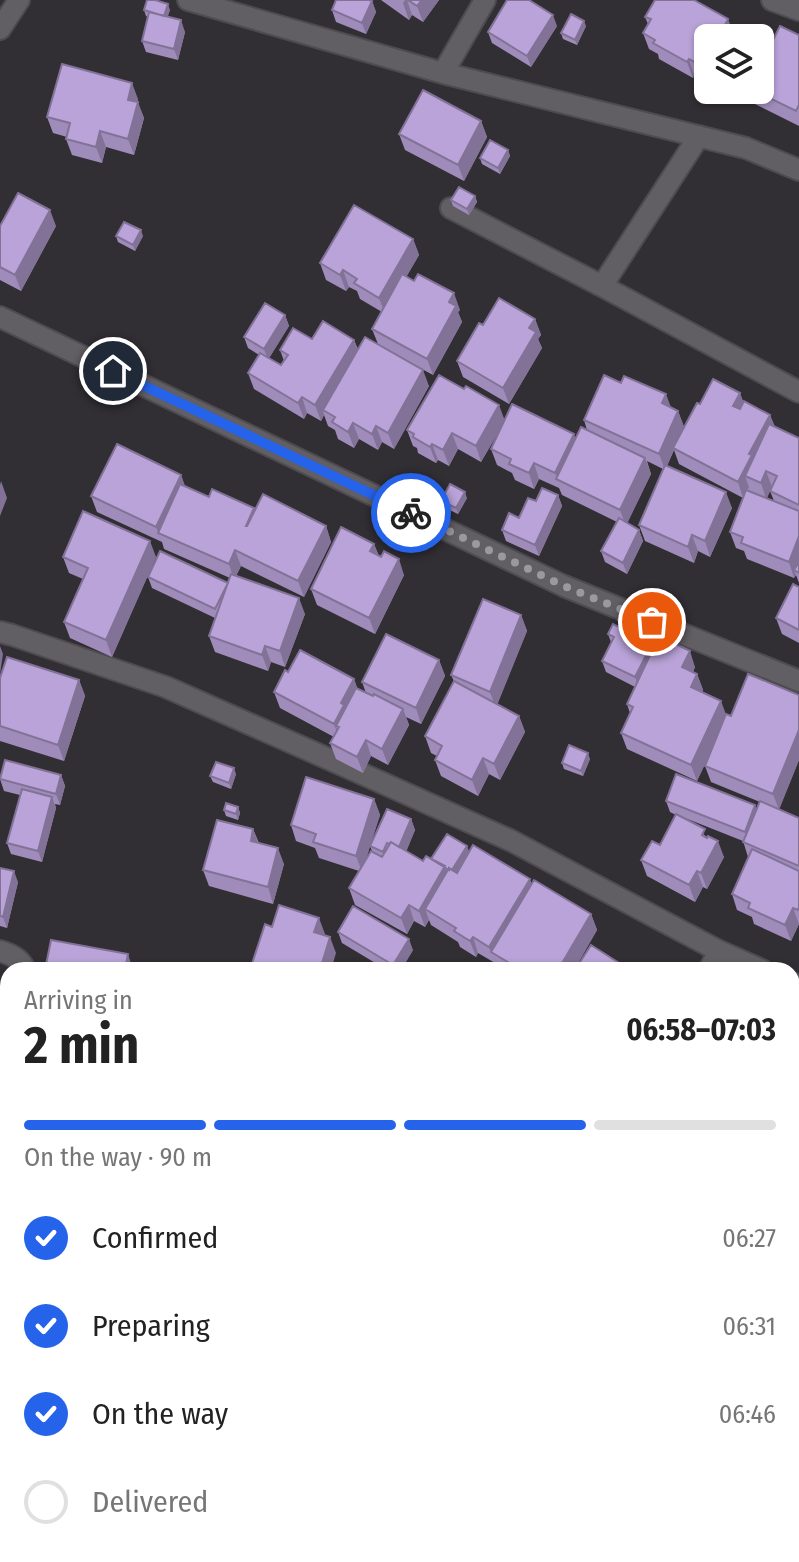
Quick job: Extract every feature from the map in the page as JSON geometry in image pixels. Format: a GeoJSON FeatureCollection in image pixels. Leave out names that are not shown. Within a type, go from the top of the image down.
{"type":"FeatureCollection","features":[{"type":"Feature","properties":{"kind":"street"},"geometry":{"type":"LineString","coordinates":[[0,27],[19,0]]}},
{"type":"Feature","properties":{"kind":"street"},"geometry":{"type":"LineString","coordinates":[[188,0],[443,73],[746,148],[799,170]]}},
{"type":"Feature","properties":{"kind":"street"},"geometry":{"type":"LineString","coordinates":[[443,73],[485,0]]}},
{"type":"Feature","properties":{"kind":"street"},"geometry":{"type":"LineString","coordinates":[[772,0],[799,10]]}},
{"type":"Feature","properties":{"kind":"street"},"geometry":{"type":"LineString","coordinates":[[602,286],[699,136]]}},
{"type":"Feature","properties":{"kind":"street"},"geometry":{"type":"LineString","coordinates":[[451,208],[799,392]]}},
{"type":"Feature","properties":{"kind":"street"},"geometry":{"type":"LineString","coordinates":[[0,317],[564,586],[799,681]]}},
{"type":"Feature","properties":{"kind":"street"},"geometry":{"type":"LineString","coordinates":[[0,632],[166,687],[512,841],[714,961]]}},
{"type":"Feature","properties":{"kind":"street"},"geometry":{"type":"LineString","coordinates":[[0,951],[21,962]]}},
{"type":"Feature","properties":{"kind":"building"},"geometry":{"type":"Polygon","coordinates":[[[147,0],[168,4],[164,16],[144,10],[147,0]]]}},
{"type":"Feature","properties":{"kind":"building"},"geometry":{"type":"Polygon","coordinates":[[[336,0],[372,1],[362,23],[332,10],[336,0]]]}},
{"type":"Feature","properties":{"kind":"building"},"geometry":{"type":"Polygon","coordinates":[[[408,0],[422,0],[417,6],[408,0]]]}},
{"type":"Feature","properties":{"kind":"building"},"geometry":{"type":"Polygon","coordinates":[[[507,0],[529,0],[553,15],[527,56],[488,32],[507,0]]]}},
{"type":"Feature","properties":{"kind":"building"},"geometry":{"type":"Polygon","coordinates":[[[655,0],[694,0],[728,19],[725,24],[694,24],[694,62],[689,59],[687,62],[653,43],[655,40],[643,33],[651,19],[645,17],[655,0]]]}},
{"type":"Feature","properties":{"kind":"building"},"geometry":{"type":"Polygon","coordinates":[[[149,12],[181,20],[174,49],[142,41],[149,12]]]}},
{"type":"Feature","properties":{"kind":"building"},"geometry":{"type":"Polygon","coordinates":[[[571,14],[584,21],[575,40],[561,33],[571,14]]]}},
{"type":"Feature","properties":{"kind":"building"},"geometry":{"type":"Polygon","coordinates":[[[780,26],[799,35],[799,105],[796,111],[774,100],[774,38],[780,26]]]}},
{"type":"Feature","properties":{"kind":"building"},"geometry":{"type":"Polygon","coordinates":[[[62,64],[132,83],[128,100],[138,102],[128,139],[100,131],[96,147],[66,139],[70,123],[47,117],[62,64]]]}},
{"type":"Feature","properties":{"kind":"building"},"geometry":{"type":"Polygon","coordinates":[[[423,90],[481,121],[458,165],[399,134],[423,90]]]}},
{"type":"Feature","properties":{"kind":"building"},"geometry":{"type":"Polygon","coordinates":[[[490,140],[508,150],[498,168],[480,158],[490,140]]]}},
{"type":"Feature","properties":{"kind":"building"},"geometry":{"type":"Polygon","coordinates":[[[459,187],[475,196],[467,209],[451,200],[459,187]]]}},
{"type":"Feature","properties":{"kind":"building"},"geometry":{"type":"Polygon","coordinates":[[[18,193],[50,210],[15,275],[0,267],[0,226],[18,193]]]}},
{"type":"Feature","properties":{"kind":"building"},"geometry":{"type":"Polygon","coordinates":[[[354,205],[413,239],[379,298],[354,283],[357,279],[343,270],[340,275],[320,263],[354,205]]]}},
{"type":"Feature","properties":{"kind":"building"},"geometry":{"type":"Polygon","coordinates":[[[124,222],[141,230],[133,245],[116,236],[124,222]]]}},
{"type":"Feature","properties":{"kind":"building"},"geometry":{"type":"Polygon","coordinates":[[[402,274],[414,281],[418,274],[454,293],[449,302],[456,306],[427,359],[372,329],[402,274]]]}},
{"type":"Feature","properties":{"kind":"building"},"geometry":{"type":"Polygon","coordinates":[[[499,298],[535,319],[529,328],[536,332],[503,388],[457,361],[479,323],[483,325],[499,298]]]}},
{"type":"Feature","properties":{"kind":"building"},"geometry":{"type":"Polygon","coordinates":[[[265,303],[285,315],[264,349],[244,337],[265,303]]]}},
{"type":"Feature","properties":{"kind":"building"},"geometry":{"type":"Polygon","coordinates":[[[323,321],[354,340],[315,405],[302,397],[298,403],[248,373],[260,353],[281,365],[288,355],[280,350],[293,328],[312,339],[323,321]]]}},
{"type":"Feature","properties":{"kind":"building"},"geometry":{"type":"Polygon","coordinates":[[[365,337],[423,370],[388,433],[376,426],[372,434],[353,423],[348,432],[332,422],[335,417],[323,410],[365,337]]]}},
{"type":"Feature","properties":{"kind":"building"},"geometry":{"type":"Polygon","coordinates":[[[439,375],[499,405],[476,446],[452,433],[443,450],[432,444],[430,447],[407,430],[439,375]]]}},
{"type":"Feature","properties":{"kind":"building"},"geometry":{"type":"Polygon","coordinates":[[[604,375],[621,383],[624,376],[666,394],[662,403],[678,411],[659,454],[584,420],[604,375]]]}},
{"type":"Feature","properties":{"kind":"building"},"geometry":{"type":"Polygon","coordinates":[[[713,379],[740,393],[733,406],[740,409],[744,401],[770,415],[738,482],[673,448],[713,379]]]}},
{"type":"Feature","properties":{"kind":"building"},"geometry":{"type":"Polygon","coordinates":[[[512,404],[574,434],[555,473],[534,463],[529,473],[509,464],[511,459],[491,449],[512,404]]]}},
{"type":"Feature","properties":{"kind":"building"},"geometry":{"type":"Polygon","coordinates":[[[769,424],[799,438],[799,505],[770,491],[777,476],[766,471],[761,483],[745,476],[769,424]]]}},
{"type":"Feature","properties":{"kind":"building"},"geometry":{"type":"Polygon","coordinates":[[[581,427],[645,458],[620,510],[556,479],[581,427]]]}},
{"type":"Feature","properties":{"kind":"building"},"geometry":{"type":"Polygon","coordinates":[[[117,444],[181,475],[156,527],[91,496],[117,444]]]}},
{"type":"Feature","properties":{"kind":"building"},"geometry":{"type":"Polygon","coordinates":[[[665,465],[726,492],[705,541],[692,535],[688,547],[639,525],[665,465]]]}},
{"type":"Feature","properties":{"kind":"building"},"geometry":{"type":"Polygon","coordinates":[[[180,484],[209,497],[212,489],[254,508],[246,526],[263,494],[326,526],[298,581],[235,550],[229,564],[158,533],[180,484]]]}},
{"type":"Feature","properties":{"kind":"building"},"geometry":{"type":"Polygon","coordinates":[[[450,484],[465,492],[456,508],[441,501],[450,484]]]}},
{"type":"Feature","properties":{"kind":"building"},"geometry":{"type":"Polygon","coordinates":[[[542,488],[558,495],[535,545],[502,530],[509,513],[519,518],[528,498],[536,501],[542,488]]]}},
{"type":"Feature","properties":{"kind":"building"},"geometry":{"type":"Polygon","coordinates":[[[746,490],[799,511],[799,536],[789,562],[741,543],[743,537],[730,532],[746,490]]]}},
{"type":"Feature","properties":{"kind":"building"},"geometry":{"type":"Polygon","coordinates":[[[83,511],[150,541],[106,640],[64,622],[88,568],[63,557],[83,511]]]}},
{"type":"Feature","properties":{"kind":"building"},"geometry":{"type":"Polygon","coordinates":[[[619,518],[639,530],[623,563],[601,551],[619,518]]]}},
{"type":"Feature","properties":{"kind":"building"},"geometry":{"type":"Polygon","coordinates":[[[341,527],[374,544],[370,551],[381,557],[384,551],[399,559],[369,618],[311,589],[341,527]]]}},
{"type":"Feature","properties":{"kind":"building"},"geometry":{"type":"Polygon","coordinates":[[[160,551],[228,583],[215,609],[148,577],[160,551]]]}},
{"type":"Feature","properties":{"kind":"building"},"geometry":{"type":"Polygon","coordinates":[[[231,574],[299,598],[280,651],[265,646],[262,655],[209,636],[231,574]]]}},
{"type":"Feature","properties":{"kind":"building"},"geometry":{"type":"Polygon","coordinates":[[[793,584],[799,587],[799,630],[776,618],[793,584]]]}},
{"type":"Feature","properties":{"kind":"building"},"geometry":{"type":"Polygon","coordinates":[[[483,599],[521,615],[490,692],[451,675],[483,599]]]}},
{"type":"Feature","properties":{"kind":"building"},"geometry":{"type":"Polygon","coordinates":[[[623,609],[660,628],[635,677],[602,661],[614,637],[608,634],[613,624],[619,627],[622,622],[618,620],[623,609]]]}},
{"type":"Feature","properties":{"kind":"building"},"geometry":{"type":"Polygon","coordinates":[[[386,634],[439,660],[416,708],[362,682],[386,634]]]}},
{"type":"Feature","properties":{"kind":"building"},"geometry":{"type":"Polygon","coordinates":[[[659,636],[690,651],[682,667],[697,674],[691,687],[721,701],[691,765],[621,733],[633,707],[627,704],[659,636]]]}},
{"type":"Feature","properties":{"kind":"building"},"geometry":{"type":"Polygon","coordinates":[[[300,650],[354,679],[334,724],[274,692],[300,650]]]}},
{"type":"Feature","properties":{"kind":"building"},"geometry":{"type":"Polygon","coordinates":[[[7,657],[79,680],[58,745],[0,726],[0,678],[7,657]]]}},
{"type":"Feature","properties":{"kind":"building"},"geometry":{"type":"Polygon","coordinates":[[[748,674],[799,695],[799,730],[773,794],[705,766],[726,714],[731,716],[748,674]]]}},
{"type":"Feature","properties":{"kind":"building"},"geometry":{"type":"Polygon","coordinates":[[[454,681],[519,716],[494,764],[483,758],[472,780],[435,760],[442,746],[425,736],[454,681]]]}},
{"type":"Feature","properties":{"kind":"building"},"geometry":{"type":"Polygon","coordinates":[[[356,688],[403,709],[382,749],[366,740],[357,757],[330,743],[356,688]]]}},
{"type":"Feature","properties":{"kind":"building"},"geometry":{"type":"Polygon","coordinates":[[[569,745],[588,753],[581,771],[562,763],[569,745]]]}},
{"type":"Feature","properties":{"kind":"building"},"geometry":{"type":"Polygon","coordinates":[[[5,760],[61,775],[56,794],[0,779],[5,760]]]}},
{"type":"Feature","properties":{"kind":"building"},"geometry":{"type":"Polygon","coordinates":[[[216,762],[234,768],[229,783],[210,776],[216,762]]]}},
{"type":"Feature","properties":{"kind":"building"},"geometry":{"type":"Polygon","coordinates":[[[676,774],[755,805],[745,832],[666,801],[676,774]]]}},
{"type":"Feature","properties":{"kind":"building"},"geometry":{"type":"Polygon","coordinates":[[[306,777],[374,799],[356,856],[313,842],[316,834],[291,825],[306,777]]]}},
{"type":"Feature","properties":{"kind":"building"},"geometry":{"type":"Polygon","coordinates":[[[22,789],[52,797],[38,851],[7,843],[22,789]]]}},
{"type":"Feature","properties":{"kind":"building"},"geometry":{"type":"Polygon","coordinates":[[[760,801],[799,818],[799,866],[743,842],[760,801]]]}},
{"type":"Feature","properties":{"kind":"building"},"geometry":{"type":"Polygon","coordinates":[[[226,803],[238,807],[236,814],[224,810],[226,803]]]}},
{"type":"Feature","properties":{"kind":"building"},"geometry":{"type":"Polygon","coordinates":[[[387,809],[411,819],[399,847],[387,843],[383,852],[370,846],[387,809]]]}},
{"type":"Feature","properties":{"kind":"building"},"geometry":{"type":"Polygon","coordinates":[[[676,814],[705,829],[702,835],[718,841],[701,873],[697,871],[689,885],[641,860],[652,841],[660,845],[676,814]]]}},
{"type":"Feature","properties":{"kind":"building"},"geometry":{"type":"Polygon","coordinates":[[[217,820],[253,829],[251,841],[278,848],[268,887],[203,870],[217,820]]]}},
{"type":"Feature","properties":{"kind":"building"},"geometry":{"type":"Polygon","coordinates":[[[447,834],[467,846],[452,870],[431,859],[447,834]]]}},
{"type":"Feature","properties":{"kind":"building"},"geometry":{"type":"Polygon","coordinates":[[[391,842],[423,861],[426,856],[445,866],[419,911],[409,905],[401,918],[349,888],[371,851],[382,857],[391,842]]]}},
{"type":"Feature","properties":{"kind":"building"},"geometry":{"type":"Polygon","coordinates":[[[473,845],[530,879],[489,947],[473,937],[470,941],[454,931],[456,928],[425,909],[449,868],[457,873],[473,845]]]}},
{"type":"Feature","properties":{"kind":"building"},"geometry":{"type":"Polygon","coordinates":[[[752,849],[799,871],[799,907],[798,910],[793,908],[785,925],[748,908],[750,903],[732,894],[752,849]]]}},
{"type":"Feature","properties":{"kind":"building"},"geometry":{"type":"Polygon","coordinates":[[[0,868],[14,871],[3,917],[0,916],[0,868]]]}},
{"type":"Feature","properties":{"kind":"building"},"geometry":{"type":"Polygon","coordinates":[[[534,880],[591,914],[563,962],[508,962],[491,952],[534,880]]]}},
{"type":"Feature","properties":{"kind":"building"},"geometry":{"type":"Polygon","coordinates":[[[279,905],[319,918],[314,932],[330,937],[322,962],[253,962],[265,924],[272,927],[279,905]]]}},
{"type":"Feature","properties":{"kind":"building"},"geometry":{"type":"Polygon","coordinates":[[[353,906],[409,939],[395,962],[388,962],[338,932],[353,906]]]}},
{"type":"Feature","properties":{"kind":"building"},"geometry":{"type":"Polygon","coordinates":[[[51,940],[128,954],[126,962],[47,962],[51,940]]]}},
{"type":"Feature","properties":{"kind":"building"},"geometry":{"type":"Polygon","coordinates":[[[591,945],[618,962],[580,962],[591,945]]]}},
{"type":"Feature","properties":{"kind":"way so far"},"geometry":{"type":"LineString","coordinates":[[411,513],[564,586],[652,622]]}},
{"type":"Feature","properties":{"kind":"route"},"geometry":{"type":"LineString","coordinates":[[113,371],[411,513]]}}]}
